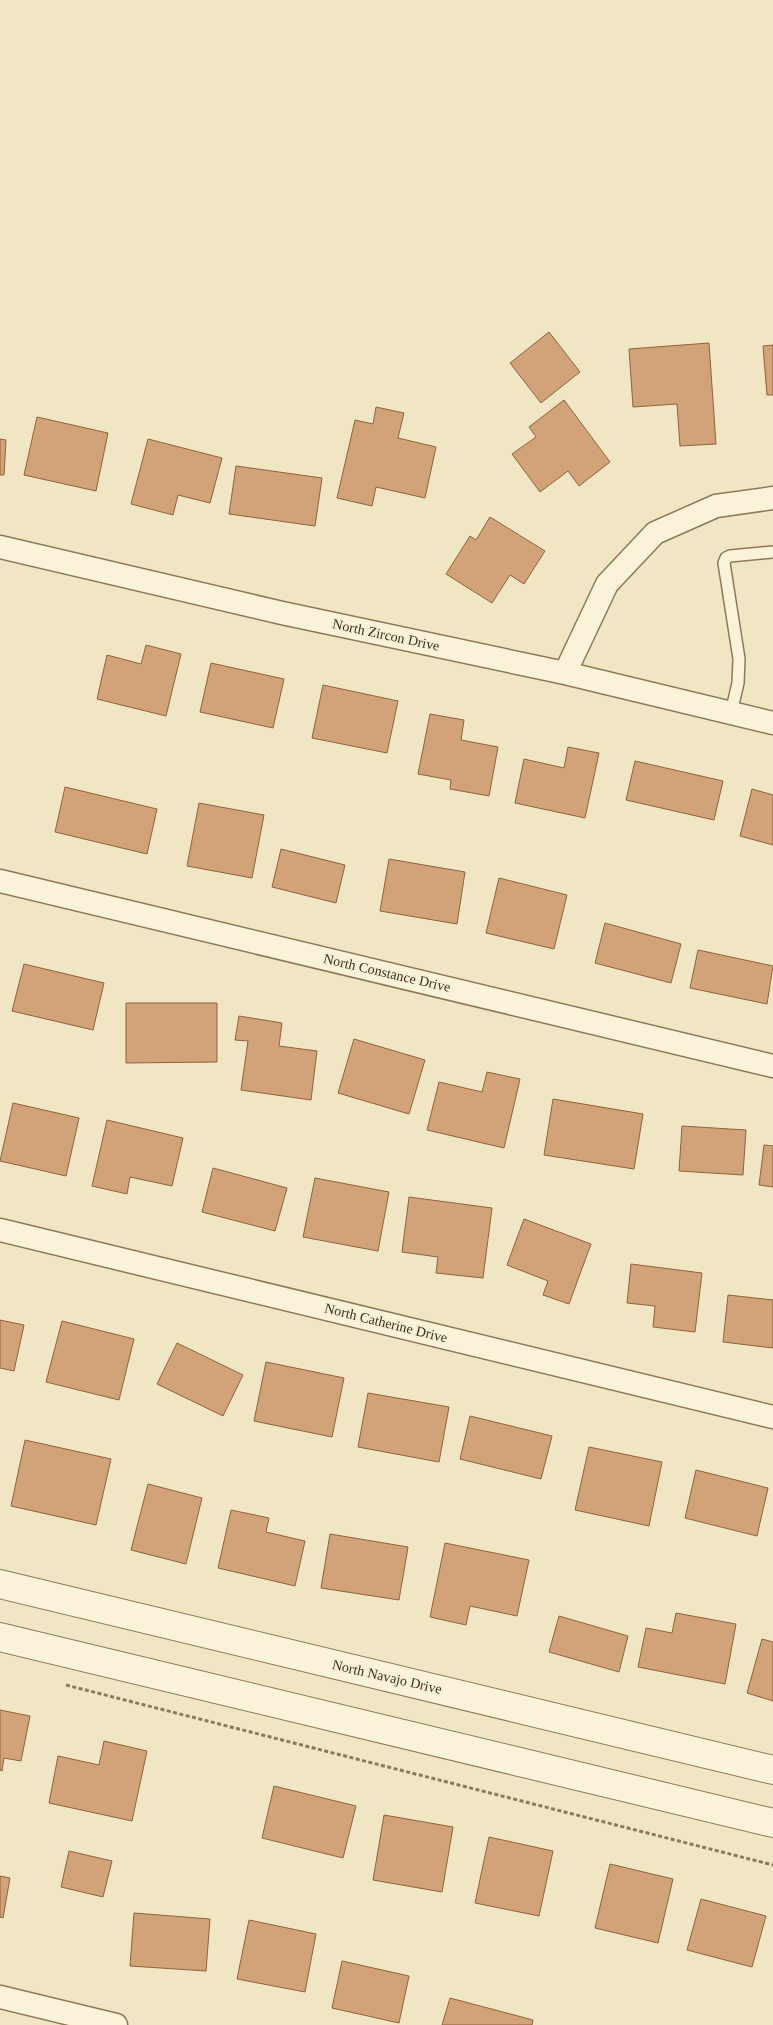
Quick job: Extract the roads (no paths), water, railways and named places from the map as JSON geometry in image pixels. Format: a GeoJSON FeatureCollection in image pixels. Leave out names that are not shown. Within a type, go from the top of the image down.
{"type":"FeatureCollection","features":[{"type":"Feature","properties":{"kind":"street"},"geometry":{"type":"LineString","coordinates":[[564,673],[607,584],[655,533],[716,506],[773,498]]}},
{"type":"Feature","properties":{"kind":"street","name":"North Zircon Drive"},"geometry":{"type":"LineString","coordinates":[[0,546],[282,613],[564,673],[773,723]]}},
{"type":"Feature","properties":{"kind":"street","name":"North Constance Drive"},"geometry":{"type":"LineString","coordinates":[[0,881],[773,1066]]}},
{"type":"Feature","properties":{"kind":"street","name":"North Catherine Drive"},"geometry":{"type":"LineString","coordinates":[[0,1230],[773,1417]]}},
{"type":"Feature","properties":{"kind":"street","name":"North Navajo Drive"},"geometry":{"type":"LineString","coordinates":[[0,1584],[773,1770]]}},
{"type":"Feature","properties":{"kind":"street"},"geometry":{"type":"LineString","coordinates":[[0,1637],[773,1823]]}},
{"type":"Feature","properties":{"kind":"street"},"geometry":{"type":"LineString","coordinates":[[0,1997],[116,2025]]}},
{"type":"Feature","properties":{"kind":"lane"},"geometry":{"type":"LineString","coordinates":[[731,713],[738,682],[739,659],[724,563],[726,558],[730,556],[773,552]]}}]}
